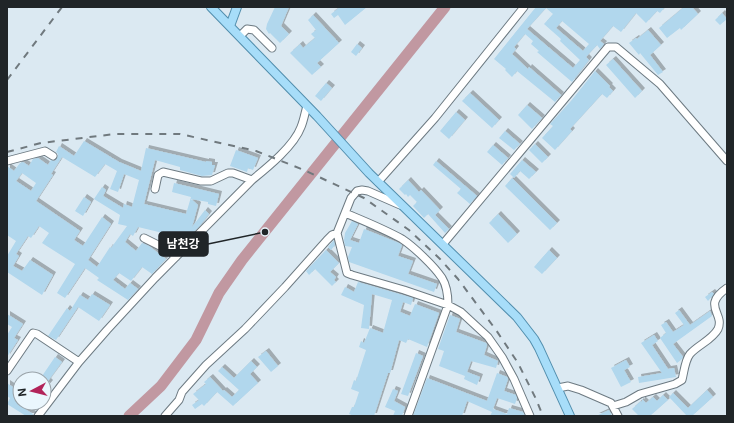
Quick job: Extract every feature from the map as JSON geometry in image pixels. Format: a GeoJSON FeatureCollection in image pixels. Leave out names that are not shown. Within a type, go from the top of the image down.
{"type":"FeatureCollection","features":[{"type":"Feature","properties":{"kind":"main road"},"geometry":{"type":"LineString","coordinates":[[211,7],[317,116],[369,173],[525,326],[539,348],[570,416]]}},
{"type":"Feature","properties":{"kind":"main road"},"geometry":{"type":"LineString","coordinates":[[230,26],[237,7]]}},
{"type":"Feature","properties":{"kind":"street"},"geometry":{"type":"LineString","coordinates":[[378,182],[435,118],[524,7]]}},
{"type":"Feature","properties":{"kind":"street"},"geometry":{"type":"LineString","coordinates":[[240,36],[247,29],[254,30],[272,48]]}},
{"type":"Feature","properties":{"kind":"street"},"geometry":{"type":"LineString","coordinates":[[443,244],[608,48],[616,47],[660,84],[727,160]]}},
{"type":"Feature","properties":{"kind":"street"},"geometry":{"type":"LineString","coordinates":[[38,416],[79,362],[139,295],[252,180],[273,163],[293,140],[301,128],[307,106]]}},
{"type":"Feature","properties":{"kind":"street"},"geometry":{"type":"LineString","coordinates":[[7,161],[45,151],[53,156]]}},
{"type":"Feature","properties":{"kind":"street"},"geometry":{"type":"LineString","coordinates":[[155,189],[158,175],[163,172],[201,181],[211,181],[228,173],[233,173],[252,180]]}},
{"type":"Feature","properties":{"kind":"street"},"geometry":{"type":"LineString","coordinates":[[403,206],[368,191],[362,190],[357,191],[351,198],[337,233],[343,260],[348,273],[448,305],[460,312],[480,329],[494,345],[514,379],[530,416]]}},
{"type":"Feature","properties":{"kind":"street"},"geometry":{"type":"LineString","coordinates":[[345,213],[403,240],[422,257],[442,279],[448,296],[448,305],[408,416]]}},
{"type":"Feature","properties":{"kind":"street"},"geometry":{"type":"LineString","coordinates":[[165,416],[179,400],[182,392],[206,365],[280,292],[327,240],[332,235],[337,233]]}},
{"type":"Feature","properties":{"kind":"street"},"geometry":{"type":"LineString","coordinates":[[144,238],[170,251],[176,257]]}},
{"type":"Feature","properties":{"kind":"street"},"geometry":{"type":"LineString","coordinates":[[613,406],[626,402],[640,394],[675,384],[682,380],[689,354],[712,336],[717,330],[719,323],[714,305],[716,299],[727,288]]}},
{"type":"Feature","properties":{"kind":"street"},"geometry":{"type":"LineString","coordinates":[[7,371],[33,333],[37,334],[79,362]]}},
{"type":"Feature","properties":{"kind":"street"},"geometry":{"type":"LineString","coordinates":[[558,388],[568,386],[611,403],[618,416]]}},
{"type":"Feature","properties":{"kind":"building"},"geometry":{"type":"Polygon","coordinates":[[[275,7],[289,7],[281,26],[289,34],[280,43],[270,33],[269,34],[266,29],[275,7]]]}},
{"type":"Feature","properties":{"kind":"building"},"geometry":{"type":"Polygon","coordinates":[[[340,7],[367,7],[345,25],[338,15],[334,18],[331,14],[340,7]]]}},
{"type":"Feature","properties":{"kind":"building"},"geometry":{"type":"Polygon","coordinates":[[[536,7],[665,7],[660,13],[657,11],[646,23],[636,13],[621,32],[613,26],[600,41],[604,44],[600,49],[597,45],[586,57],[589,60],[572,82],[537,52],[539,51],[531,44],[533,41],[525,34],[514,47],[516,49],[512,54],[528,69],[529,67],[561,95],[555,102],[517,71],[512,77],[505,70],[506,69],[494,59],[536,7]],[[546,8],[527,29],[573,68],[580,60],[560,41],[561,39],[544,24],[553,14],[546,8]],[[562,21],[556,28],[583,51],[589,44],[562,21]]]}},
{"type":"Feature","properties":{"kind":"building"},"geometry":{"type":"Polygon","coordinates":[[[684,7],[692,7],[698,14],[681,30],[680,28],[667,38],[659,28],[684,7]]]}},
{"type":"Feature","properties":{"kind":"building"},"geometry":{"type":"Polygon","coordinates":[[[722,13],[727,19],[720,25],[715,20],[722,13]]]}},
{"type":"Feature","properties":{"kind":"building"},"geometry":{"type":"Polygon","coordinates":[[[313,15],[339,43],[317,63],[321,67],[312,75],[290,53],[300,44],[303,48],[315,38],[311,34],[316,30],[308,20],[313,15]]]}},
{"type":"Feature","properties":{"kind":"building"},"geometry":{"type":"Polygon","coordinates":[[[648,30],[661,45],[650,55],[663,72],[658,75],[640,53],[639,55],[629,43],[636,38],[637,39],[648,30]]]}},
{"type":"Feature","properties":{"kind":"building"},"geometry":{"type":"Polygon","coordinates":[[[357,44],[362,48],[356,56],[351,52],[357,44]]]}},
{"type":"Feature","properties":{"kind":"building"},"geometry":{"type":"Polygon","coordinates":[[[613,59],[642,91],[635,98],[606,65],[613,59]]]}},
{"type":"Feature","properties":{"kind":"building"},"geometry":{"type":"Polygon","coordinates":[[[595,71],[613,91],[607,98],[602,94],[570,129],[572,131],[555,150],[542,138],[553,126],[550,124],[595,71]]]}},
{"type":"Feature","properties":{"kind":"building"},"geometry":{"type":"Polygon","coordinates":[[[326,83],[332,88],[321,101],[315,96],[326,83]]]}},
{"type":"Feature","properties":{"kind":"building"},"geometry":{"type":"Polygon","coordinates":[[[470,93],[499,120],[492,128],[462,101],[470,93]]]}},
{"type":"Feature","properties":{"kind":"building"},"geometry":{"type":"Polygon","coordinates":[[[527,105],[542,118],[532,129],[518,115],[527,105]]]}},
{"type":"Feature","properties":{"kind":"building"},"geometry":{"type":"Polygon","coordinates":[[[456,112],[465,120],[449,139],[440,131],[456,112]]]}},
{"type":"Feature","properties":{"kind":"building"},"geometry":{"type":"Polygon","coordinates":[[[505,131],[520,144],[514,150],[499,138],[505,131]]]}},
{"type":"Feature","properties":{"kind":"building"},"geometry":{"type":"Polygon","coordinates":[[[84,141],[119,162],[141,171],[146,148],[206,162],[212,162],[212,165],[215,165],[212,175],[202,176],[180,170],[180,167],[155,160],[144,204],[186,214],[191,197],[172,192],[174,183],[219,194],[216,206],[208,204],[208,202],[191,199],[198,205],[192,227],[205,210],[209,214],[199,227],[183,242],[177,235],[174,246],[165,243],[167,234],[138,227],[133,236],[130,234],[125,242],[136,251],[142,243],[149,246],[166,259],[152,274],[142,267],[131,281],[119,273],[113,280],[125,289],[130,283],[138,289],[128,300],[97,280],[99,278],[85,268],[65,298],[57,293],[75,264],[42,243],[49,233],[39,226],[31,238],[28,236],[16,254],[19,256],[13,266],[22,271],[30,260],[53,275],[42,295],[7,272],[7,256],[16,241],[7,235],[7,166],[14,171],[20,163],[23,162],[29,166],[33,159],[38,158],[48,165],[51,160],[55,161],[57,158],[58,154],[56,152],[59,146],[74,156],[84,141]],[[62,157],[51,174],[53,175],[36,201],[80,231],[74,240],[83,246],[102,217],[111,224],[88,260],[97,267],[110,247],[111,248],[127,226],[118,224],[120,215],[94,199],[102,187],[106,190],[103,196],[123,208],[124,204],[132,207],[139,180],[124,174],[118,192],[110,189],[117,171],[105,164],[95,177],[62,157]],[[22,173],[16,181],[31,191],[36,183],[22,173]]]}},
{"type":"Feature","properties":{"kind":"building"},"geometry":{"type":"Polygon","coordinates":[[[535,144],[548,157],[542,163],[529,150],[535,144]]]}},
{"type":"Feature","properties":{"kind":"building"},"geometry":{"type":"Polygon","coordinates":[[[493,145],[508,158],[502,165],[487,152],[493,145]]]}},
{"type":"Feature","properties":{"kind":"building"},"geometry":{"type":"Polygon","coordinates":[[[236,150],[258,158],[253,170],[248,168],[247,172],[230,166],[236,150]]]}},
{"type":"Feature","properties":{"kind":"building"},"geometry":{"type":"Polygon","coordinates":[[[522,160],[536,172],[529,179],[520,171],[514,178],[510,174],[522,160]]]}},
{"type":"Feature","properties":{"kind":"building"},"geometry":{"type":"Polygon","coordinates":[[[436,161],[477,196],[470,204],[457,193],[461,189],[433,165],[436,161]]]}},
{"type":"Feature","properties":{"kind":"building"},"geometry":{"type":"Polygon","coordinates":[[[512,178],[557,223],[550,230],[505,186],[512,178]]]}},
{"type":"Feature","properties":{"kind":"building"},"geometry":{"type":"Polygon","coordinates":[[[408,180],[419,192],[421,190],[440,210],[435,215],[449,229],[445,233],[428,214],[424,218],[413,206],[417,202],[410,195],[408,197],[399,189],[408,180]]]}},
{"type":"Feature","properties":{"kind":"building"},"geometry":{"type":"Polygon","coordinates":[[[84,197],[91,202],[83,216],[75,211],[84,197]]]}},
{"type":"Feature","properties":{"kind":"building"},"geometry":{"type":"Polygon","coordinates":[[[498,214],[517,234],[508,243],[489,223],[498,214]]]}},
{"type":"Feature","properties":{"kind":"building"},"geometry":{"type":"Polygon","coordinates":[[[352,221],[358,224],[350,240],[359,243],[364,229],[399,243],[402,245],[398,256],[413,261],[408,274],[437,284],[434,292],[349,262],[348,257],[352,247],[345,246],[344,240],[345,233],[352,221]]]}},
{"type":"Feature","properties":{"kind":"building"},"geometry":{"type":"Polygon","coordinates":[[[334,240],[335,245],[331,250],[328,247],[334,240]]]}},
{"type":"Feature","properties":{"kind":"building"},"geometry":{"type":"Polygon","coordinates":[[[326,250],[339,263],[330,272],[336,277],[334,280],[336,282],[332,286],[315,269],[309,275],[306,271],[326,250]]]}},
{"type":"Feature","properties":{"kind":"building"},"geometry":{"type":"Polygon","coordinates":[[[549,250],[557,258],[542,274],[534,267],[549,250]]]}},
{"type":"Feature","properties":{"kind":"building"},"geometry":{"type":"Polygon","coordinates":[[[358,282],[413,298],[411,305],[403,302],[400,312],[410,316],[415,304],[439,313],[427,347],[408,339],[406,343],[399,340],[390,373],[388,373],[374,416],[354,416],[349,414],[352,407],[354,407],[359,392],[351,389],[354,380],[356,381],[366,350],[359,347],[361,341],[364,343],[370,328],[383,333],[392,300],[372,294],[369,329],[361,328],[364,305],[341,295],[345,287],[354,292],[358,282]]]}},
{"type":"Feature","properties":{"kind":"building"},"geometry":{"type":"Polygon","coordinates":[[[712,292],[714,294],[708,301],[705,297],[712,292]]]}},
{"type":"Feature","properties":{"kind":"building"},"geometry":{"type":"Polygon","coordinates":[[[92,294],[110,305],[99,321],[78,307],[56,340],[48,336],[67,308],[70,311],[80,295],[88,300],[92,294]]]}},
{"type":"Feature","properties":{"kind":"building"},"geometry":{"type":"Polygon","coordinates":[[[679,310],[690,325],[710,311],[712,316],[673,344],[683,357],[677,363],[660,338],[666,333],[661,325],[666,322],[673,332],[684,325],[675,313],[679,310]]]}},
{"type":"Feature","properties":{"kind":"building"},"geometry":{"type":"Polygon","coordinates":[[[7,314],[23,324],[14,338],[18,340],[7,357],[7,335],[12,327],[7,324],[7,314]]]}},
{"type":"Feature","properties":{"kind":"building"},"geometry":{"type":"Polygon","coordinates":[[[450,315],[460,319],[456,332],[486,343],[487,345],[484,355],[498,361],[496,368],[471,361],[467,372],[480,377],[477,385],[464,379],[465,376],[439,366],[444,351],[438,349],[450,315]]]}},
{"type":"Feature","properties":{"kind":"building"},"geometry":{"type":"Polygon","coordinates":[[[654,335],[658,341],[652,345],[668,369],[674,368],[676,377],[639,383],[638,377],[662,373],[641,343],[654,335]]]}},
{"type":"Feature","properties":{"kind":"building"},"geometry":{"type":"Polygon","coordinates":[[[266,351],[278,366],[271,372],[258,357],[266,351]]]}},
{"type":"Feature","properties":{"kind":"building"},"geometry":{"type":"Polygon","coordinates":[[[416,353],[423,356],[408,396],[401,394],[416,353]]]}},
{"type":"Feature","properties":{"kind":"building"},"geometry":{"type":"Polygon","coordinates":[[[55,357],[62,362],[52,376],[52,371],[45,371],[55,357]]]}},
{"type":"Feature","properties":{"kind":"building"},"geometry":{"type":"Polygon","coordinates":[[[626,360],[630,367],[624,370],[631,382],[621,387],[611,368],[626,360]]]}},
{"type":"Feature","properties":{"kind":"building"},"geometry":{"type":"Polygon","coordinates":[[[251,361],[257,367],[250,374],[258,383],[233,406],[217,392],[204,406],[202,404],[195,409],[192,405],[199,400],[193,394],[206,384],[204,382],[210,377],[223,391],[224,390],[232,397],[239,390],[218,371],[222,367],[234,378],[251,361]]]}},
{"type":"Feature","properties":{"kind":"building"},"geometry":{"type":"Polygon","coordinates":[[[497,373],[507,377],[508,379],[504,391],[516,395],[517,398],[515,404],[497,398],[493,409],[507,414],[509,408],[523,412],[525,416],[490,416],[492,412],[467,401],[462,416],[413,416],[427,378],[487,401],[497,373]]]}},
{"type":"Feature","properties":{"kind":"building"},"geometry":{"type":"Polygon","coordinates":[[[7,383],[12,386],[12,407],[7,404],[10,398],[7,396],[7,383]]]}},
{"type":"Feature","properties":{"kind":"building"},"geometry":{"type":"Polygon","coordinates":[[[393,389],[398,391],[394,401],[405,407],[402,416],[393,416],[395,411],[385,407],[393,389]]]}},
{"type":"Feature","properties":{"kind":"building"},"geometry":{"type":"Polygon","coordinates":[[[707,390],[713,397],[692,416],[687,416],[669,397],[673,393],[688,408],[707,390]]]}},
{"type":"Feature","properties":{"kind":"building"},"geometry":{"type":"Polygon","coordinates":[[[663,395],[668,400],[650,416],[639,416],[632,409],[641,401],[642,402],[642,399],[646,403],[653,397],[657,401],[663,395]]]}},
{"type":"Feature","properties":{"kind":"building"},"geometry":{"type":"Polygon","coordinates":[[[609,410],[612,416],[596,416],[609,410]]]}},
{"type":"Feature","properties":{"kind":"building"},"geometry":{"type":"Polygon","coordinates":[[[18,411],[28,411],[33,414],[33,416],[26,416],[18,411]]]}},
{"type":"Feature","properties":{"kind":"waterway"},"geometry":{"type":"LineString","coordinates":[[129,416],[161,386],[196,340],[219,293],[242,260],[445,7]]}},
{"type":"Feature","properties":{"kind":"railway"},"geometry":{"type":"LineString","coordinates":[[7,80],[62,7]]}},
{"type":"Feature","properties":{"kind":"railway"},"geometry":{"type":"LineString","coordinates":[[7,152],[41,143],[115,134],[180,134],[256,151],[304,170],[364,198],[409,230],[440,259],[458,279],[496,330],[518,363],[543,416]]}},
{"type":"Feature","properties":{"kind":"place","name":"남천강"},"geometry":{"type":"Point","coordinates":[265,232]}}]}
